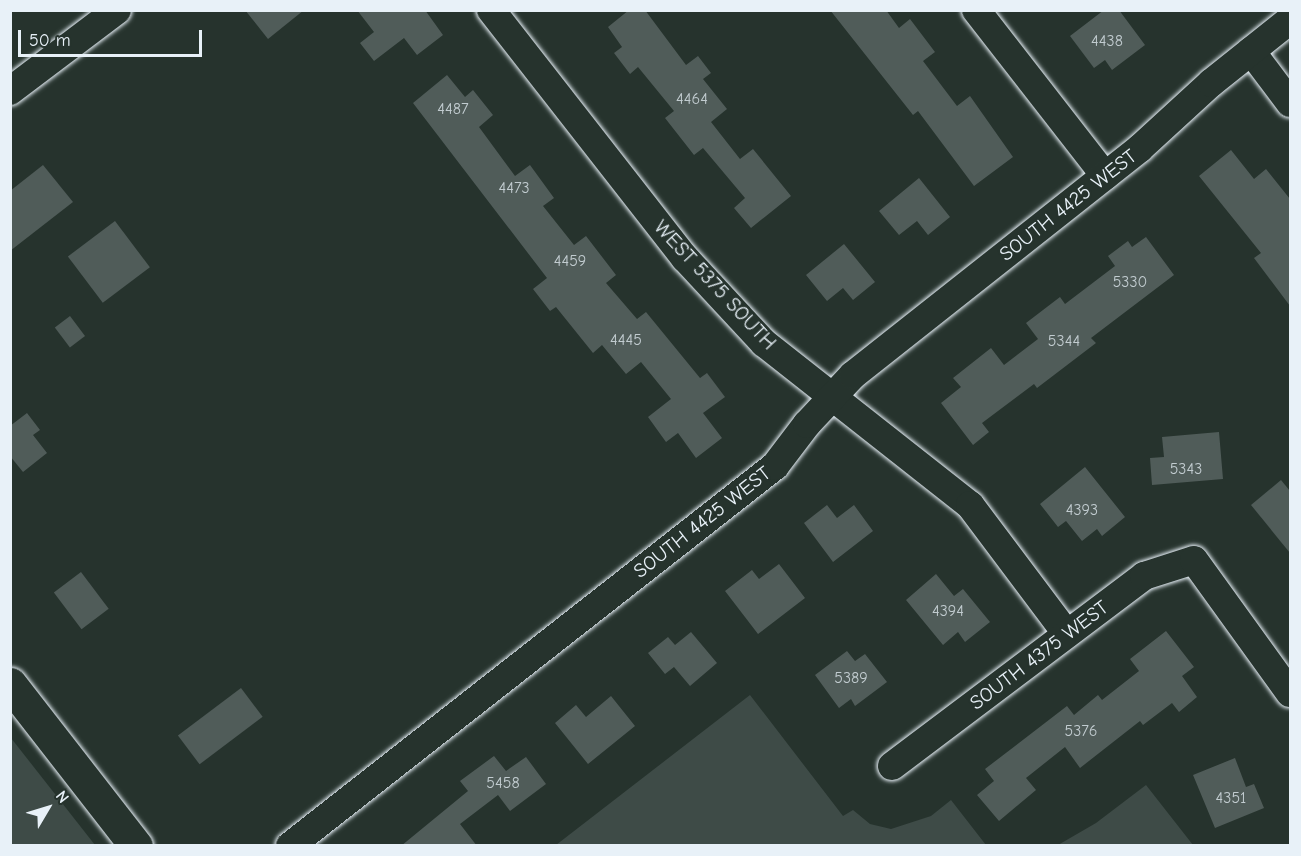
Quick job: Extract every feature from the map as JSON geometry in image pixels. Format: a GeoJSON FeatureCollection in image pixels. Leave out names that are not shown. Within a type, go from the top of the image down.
{"type":"FeatureCollection","features":[{"type":"Feature","properties":{"kind":"main road"},"geometry":{"type":"LineString","coordinates":[[10,684],[136,846]]}},
{"type":"Feature","properties":{"kind":"street"},"geometry":{"type":"LineString","coordinates":[[10,91],[117,10]]}},
{"type":"Feature","properties":{"kind":"street","name":"WEST 5375 SOUTH"},"geometry":{"type":"LineString","coordinates":[[491,10],[685,258],[764,343],[970,505],[1067,634]]}},
{"type":"Feature","properties":{"kind":"street"},"geometry":{"type":"LineString","coordinates":[[976,10],[1105,176]]}},
{"type":"Feature","properties":{"kind":"street","name":"SOUTH 4425 WEST"},"geometry":{"type":"LineString","coordinates":[[290,846],[775,466],[853,375],[1105,176],[1290,20]]}},
{"type":"Feature","properties":{"kind":"street"},"geometry":{"type":"LineString","coordinates":[[1251,51],[1290,103]]}},
{"type":"Feature","properties":{"kind":"street","name":"SOUTH 4375 WEST"},"geometry":{"type":"LineString","coordinates":[[892,766],[1144,576],[1194,560],[1290,693]]}},
{"type":"Feature","properties":{"kind":"shaded area"},"geometry":{"type":"Polygon","coordinates":[[[750,695],[843,816],[853,810],[870,824],[891,829],[931,816],[951,800],[986,845],[556,845],[750,695]]]}},
{"type":"Feature","properties":{"kind":"shaded area"},"geometry":{"type":"Polygon","coordinates":[[[11,738],[95,845],[11,845],[11,738]]]}},
{"type":"Feature","properties":{"kind":"shaded area"},"geometry":{"type":"Polygon","coordinates":[[[1146,785],[1193,845],[1058,845],[1096,823],[1146,785]]]}},
{"type":"Feature","properties":{"kind":"building"},"geometry":{"type":"Polygon","coordinates":[[[245,10],[304,10],[268,39],[245,10]]]}},
{"type":"Feature","properties":{"kind":"building"},"geometry":{"type":"Polygon","coordinates":[[[357,10],[425,10],[443,35],[417,55],[404,38],[374,61],[360,43],[374,32],[357,10]]]}},
{"type":"Feature","properties":{"kind":"building"},"geometry":{"type":"Polygon","coordinates":[[[629,10],[645,10],[686,65],[698,56],[711,73],[703,79],[727,109],[711,122],[740,159],[753,149],[791,196],[751,228],[734,208],[745,198],[703,148],[694,155],[665,118],[674,111],[638,67],[630,74],[614,53],[622,47],[608,27],[629,10]]]}},
{"type":"Feature","properties":{"kind":"building"},"geometry":{"type":"Polygon","coordinates":[[[830,10],[886,10],[899,28],[910,19],[935,52],[923,61],[957,106],[970,96],[1013,157],[974,186],[918,111],[913,115],[830,10]]]}},
{"type":"Feature","properties":{"kind":"building"},"geometry":{"type":"Polygon","coordinates":[[[1104,10],[1119,10],[1145,45],[1112,70],[1105,60],[1094,68],[1070,36],[1104,10]]]}},
{"type":"Feature","properties":{"kind":"building"},"geometry":{"type":"Polygon","coordinates":[[[447,75],[465,97],[473,90],[493,115],[479,127],[515,176],[530,165],[554,198],[543,206],[574,245],[586,236],[616,275],[606,283],[637,319],[646,312],[700,378],[707,373],[725,397],[703,413],[722,438],[696,458],[678,433],[666,442],[648,417],[671,399],[641,362],[626,374],[602,345],[593,353],[556,307],[550,311],[533,289],[547,278],[413,103],[447,75]]]}},
{"type":"Feature","properties":{"kind":"building"},"geometry":{"type":"Polygon","coordinates":[[[1231,150],[1254,179],[1266,169],[1290,199],[1290,306],[1254,258],[1261,253],[1199,176],[1231,150]]]}},
{"type":"Feature","properties":{"kind":"building"},"geometry":{"type":"Polygon","coordinates":[[[43,165],[73,202],[10,251],[10,191],[43,165]]]}},
{"type":"Feature","properties":{"kind":"building"},"geometry":{"type":"Polygon","coordinates":[[[919,178],[950,217],[928,235],[917,221],[899,235],[879,211],[919,178]]]}},
{"type":"Feature","properties":{"kind":"building"},"geometry":{"type":"Polygon","coordinates":[[[115,221],[150,267],[103,303],[68,257],[115,221]]]}},
{"type":"Feature","properties":{"kind":"building"},"geometry":{"type":"Polygon","coordinates":[[[1146,237],[1174,275],[1091,338],[1096,343],[1037,388],[1034,384],[982,423],[989,432],[973,445],[941,403],[961,387],[953,378],[991,348],[1004,365],[1038,339],[1026,323],[1060,297],[1065,304],[1115,266],[1108,256],[1128,241],[1132,247],[1146,237]]]}},
{"type":"Feature","properties":{"kind":"building"},"geometry":{"type":"Polygon","coordinates":[[[844,244],[875,282],[853,300],[843,288],[827,301],[806,275],[844,244]]]}},
{"type":"Feature","properties":{"kind":"building"},"geometry":{"type":"Polygon","coordinates":[[[70,316],[85,336],[70,347],[55,327],[70,316]]]}},
{"type":"Feature","properties":{"kind":"building"},"geometry":{"type":"Polygon","coordinates":[[[27,413],[40,430],[33,435],[47,453],[23,472],[10,456],[10,426],[27,413]]]}},
{"type":"Feature","properties":{"kind":"building"},"geometry":{"type":"Polygon","coordinates":[[[1219,432],[1223,479],[1152,485],[1150,458],[1164,457],[1162,437],[1219,432]]]}},
{"type":"Feature","properties":{"kind":"building"},"geometry":{"type":"Polygon","coordinates":[[[1085,467],[1125,517],[1102,536],[1097,529],[1082,541],[1066,521],[1058,527],[1040,504],[1085,467]]]}},
{"type":"Feature","properties":{"kind":"building"},"geometry":{"type":"Polygon","coordinates":[[[1281,480],[1290,491],[1290,553],[1251,505],[1281,480]]]}},
{"type":"Feature","properties":{"kind":"building"},"geometry":{"type":"Polygon","coordinates":[[[827,505],[837,518],[854,505],[873,531],[833,562],[804,523],[827,505]]]}},
{"type":"Feature","properties":{"kind":"building"},"geometry":{"type":"Polygon","coordinates":[[[779,564],[805,598],[758,634],[725,591],[752,570],[759,579],[779,564]]]}},
{"type":"Feature","properties":{"kind":"building"},"geometry":{"type":"Polygon","coordinates":[[[81,572],[109,609],[82,629],[54,592],[81,572]]]}},
{"type":"Feature","properties":{"kind":"building"},"geometry":{"type":"Polygon","coordinates":[[[936,574],[954,596],[963,589],[990,622],[965,642],[958,632],[943,645],[906,600],[936,574]]]}},
{"type":"Feature","properties":{"kind":"building"},"geometry":{"type":"Polygon","coordinates":[[[1166,631],[1194,667],[1182,676],[1197,697],[1179,712],[1172,703],[1143,725],[1140,721],[1080,768],[1065,747],[1026,778],[1036,790],[999,821],[977,795],[994,781],[985,769],[1067,706],[1074,715],[1098,695],[1102,700],[1139,671],[1130,659],[1166,631]]]}},
{"type":"Feature","properties":{"kind":"building"},"geometry":{"type":"Polygon","coordinates":[[[691,632],[717,663],[690,686],[674,667],[665,674],[648,653],[668,637],[675,645],[691,632]]]}},
{"type":"Feature","properties":{"kind":"building"},"geometry":{"type":"Polygon","coordinates":[[[847,651],[855,661],[865,654],[887,682],[855,706],[851,699],[839,708],[815,675],[847,651]]]}},
{"type":"Feature","properties":{"kind":"building"},"geometry":{"type":"Polygon","coordinates":[[[241,688],[263,717],[200,764],[178,736],[241,688]]]}},
{"type":"Feature","properties":{"kind":"building"},"geometry":{"type":"Polygon","coordinates":[[[611,696],[635,726],[588,764],[555,723],[576,705],[586,717],[611,696]]]}},
{"type":"Feature","properties":{"kind":"building"},"geometry":{"type":"Polygon","coordinates":[[[494,756],[506,771],[526,757],[546,784],[510,811],[498,795],[460,824],[477,846],[401,846],[468,791],[460,781],[494,756]]]}},
{"type":"Feature","properties":{"kind":"building"},"geometry":{"type":"Polygon","coordinates":[[[1235,758],[1246,787],[1254,784],[1264,808],[1215,828],[1193,775],[1235,758]]]}}]}
